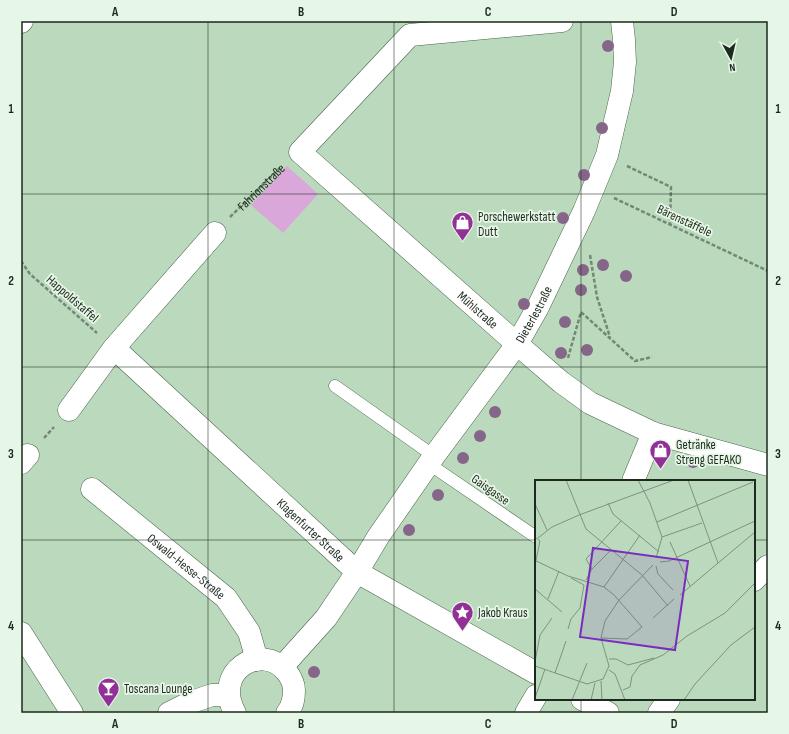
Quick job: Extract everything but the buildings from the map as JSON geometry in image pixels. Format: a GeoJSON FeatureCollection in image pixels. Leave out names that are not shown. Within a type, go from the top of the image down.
{"type":"FeatureCollection","features":[{"type":"Feature","properties":{"kind":"street"},"geometry":{"type":"LineString","coordinates":[[300,152],[410,35],[562,21]]}},
{"type":"Feature","properties":{"kind":"street","name":"Dieterlestraße"},"geometry":{"type":"LineString","coordinates":[[357,572],[378,537],[432,460],[517,344],[538,307],[607,156],[622,91],[625,62],[622,21]]}},
{"type":"Feature","properties":{"kind":"street","name":"Mühlstraße"},"geometry":{"type":"LineString","coordinates":[[300,152],[517,344],[561,382],[590,403],[653,433],[768,465]]}},
{"type":"Feature","properties":{"kind":"street"},"geometry":{"type":"LineString","coordinates":[[69,410],[114,348],[215,233]]}},
{"type":"Feature","properties":{"kind":"street","name":"Klagenfurter Straße"},"geometry":{"type":"LineString","coordinates":[[114,348],[357,572],[535,672]]}},
{"type":"Feature","properties":{"kind":"street"},"geometry":{"type":"LineString","coordinates":[[633,480],[653,433]]}},
{"type":"Feature","properties":{"kind":"street","name":"Oswald-Hesse-Straße"},"geometry":{"type":"LineString","coordinates":[[92,489],[226,598],[250,632],[257,660]]}},
{"type":"Feature","properties":{"kind":"street"},"geometry":{"type":"LineString","coordinates":[[755,579],[768,566]]}},
{"type":"Feature","properties":{"kind":"street"},"geometry":{"type":"LineString","coordinates":[[282,667],[326,618],[357,572]]}},
{"type":"Feature","properties":{"kind":"street"},"geometry":{"type":"LineString","coordinates":[[21,632],[72,713]]}},
{"type":"Feature","properties":{"kind":"street"},"geometry":{"type":"LineString","coordinates":[[231,704],[229,685],[239,668],[248,662],[257,660],[271,661],[282,667],[290,676],[294,687],[294,698],[290,710],[287,713]]}},
{"type":"Feature","properties":{"kind":"street"},"geometry":{"type":"LineString","coordinates":[[169,713],[189,703],[212,695],[231,704]]}},
{"type":"Feature","properties":{"kind":"street"},"geometry":{"type":"LineString","coordinates":[[526,713],[535,698]]}},
{"type":"Feature","properties":{"kind":"street"},"geometry":{"type":"LineString","coordinates":[[584,700],[608,713]]}},
{"type":"Feature","properties":{"kind":"street"},"geometry":{"type":"LineString","coordinates":[[659,713],[668,700]]}},
{"type":"Feature","properties":{"kind":"lane","name":"Gaisgasse"},"geometry":{"type":"LineString","coordinates":[[336,386],[432,460],[535,536]]}},
{"type":"Feature","properties":{"kind":"path","name":"Fahrionstraße"},"geometry":{"type":"LineString","coordinates":[[215,233],[285,163],[300,152]]}},
{"type":"Feature","properties":{"kind":"path"},"geometry":{"type":"LineString","coordinates":[[607,156],[671,187],[670,224]]}},
{"type":"Feature","properties":{"kind":"path","name":"Bärenstäffele"},"geometry":{"type":"LineString","coordinates":[[593,188],[768,271]]}},
{"type":"Feature","properties":{"kind":"path"},"geometry":{"type":"LineString","coordinates":[[590,250],[597,297],[610,338]]}},
{"type":"Feature","properties":{"kind":"path","name":"Happoldstaffel"},"geometry":{"type":"LineString","coordinates":[[21,261],[30,274],[114,348]]}},
{"type":"Feature","properties":{"kind":"path"},"geometry":{"type":"LineString","coordinates":[[561,382],[580,312],[635,361],[652,357]]}},
{"type":"Feature","properties":{"kind":"path"},"geometry":{"type":"LineString","coordinates":[[24,459],[69,410]]}},
{"type":"Feature","properties":{"kind":"shaded area"},"geometry":{"type":"Polygon","coordinates":[[[287,166],[318,194],[283,233],[251,205],[287,166]]]}},
{"type":"Feature","properties":{"kind":"place","name":"Porschewerkstatt Dutt"},"geometry":{"type":"Point","coordinates":[463,242]}},
{"type":"Feature","properties":{"kind":"place","name":"Getränke Streng GEFAKO"},"geometry":{"type":"Point","coordinates":[661,470]}},
{"type":"Feature","properties":{"kind":"place","name":"Jakob Kraus"},"geometry":{"type":"Point","coordinates":[462,632]}},
{"type":"Feature","properties":{"kind":"place","name":"Toscana Lounge"},"geometry":{"type":"Point","coordinates":[108,708]}}]}
